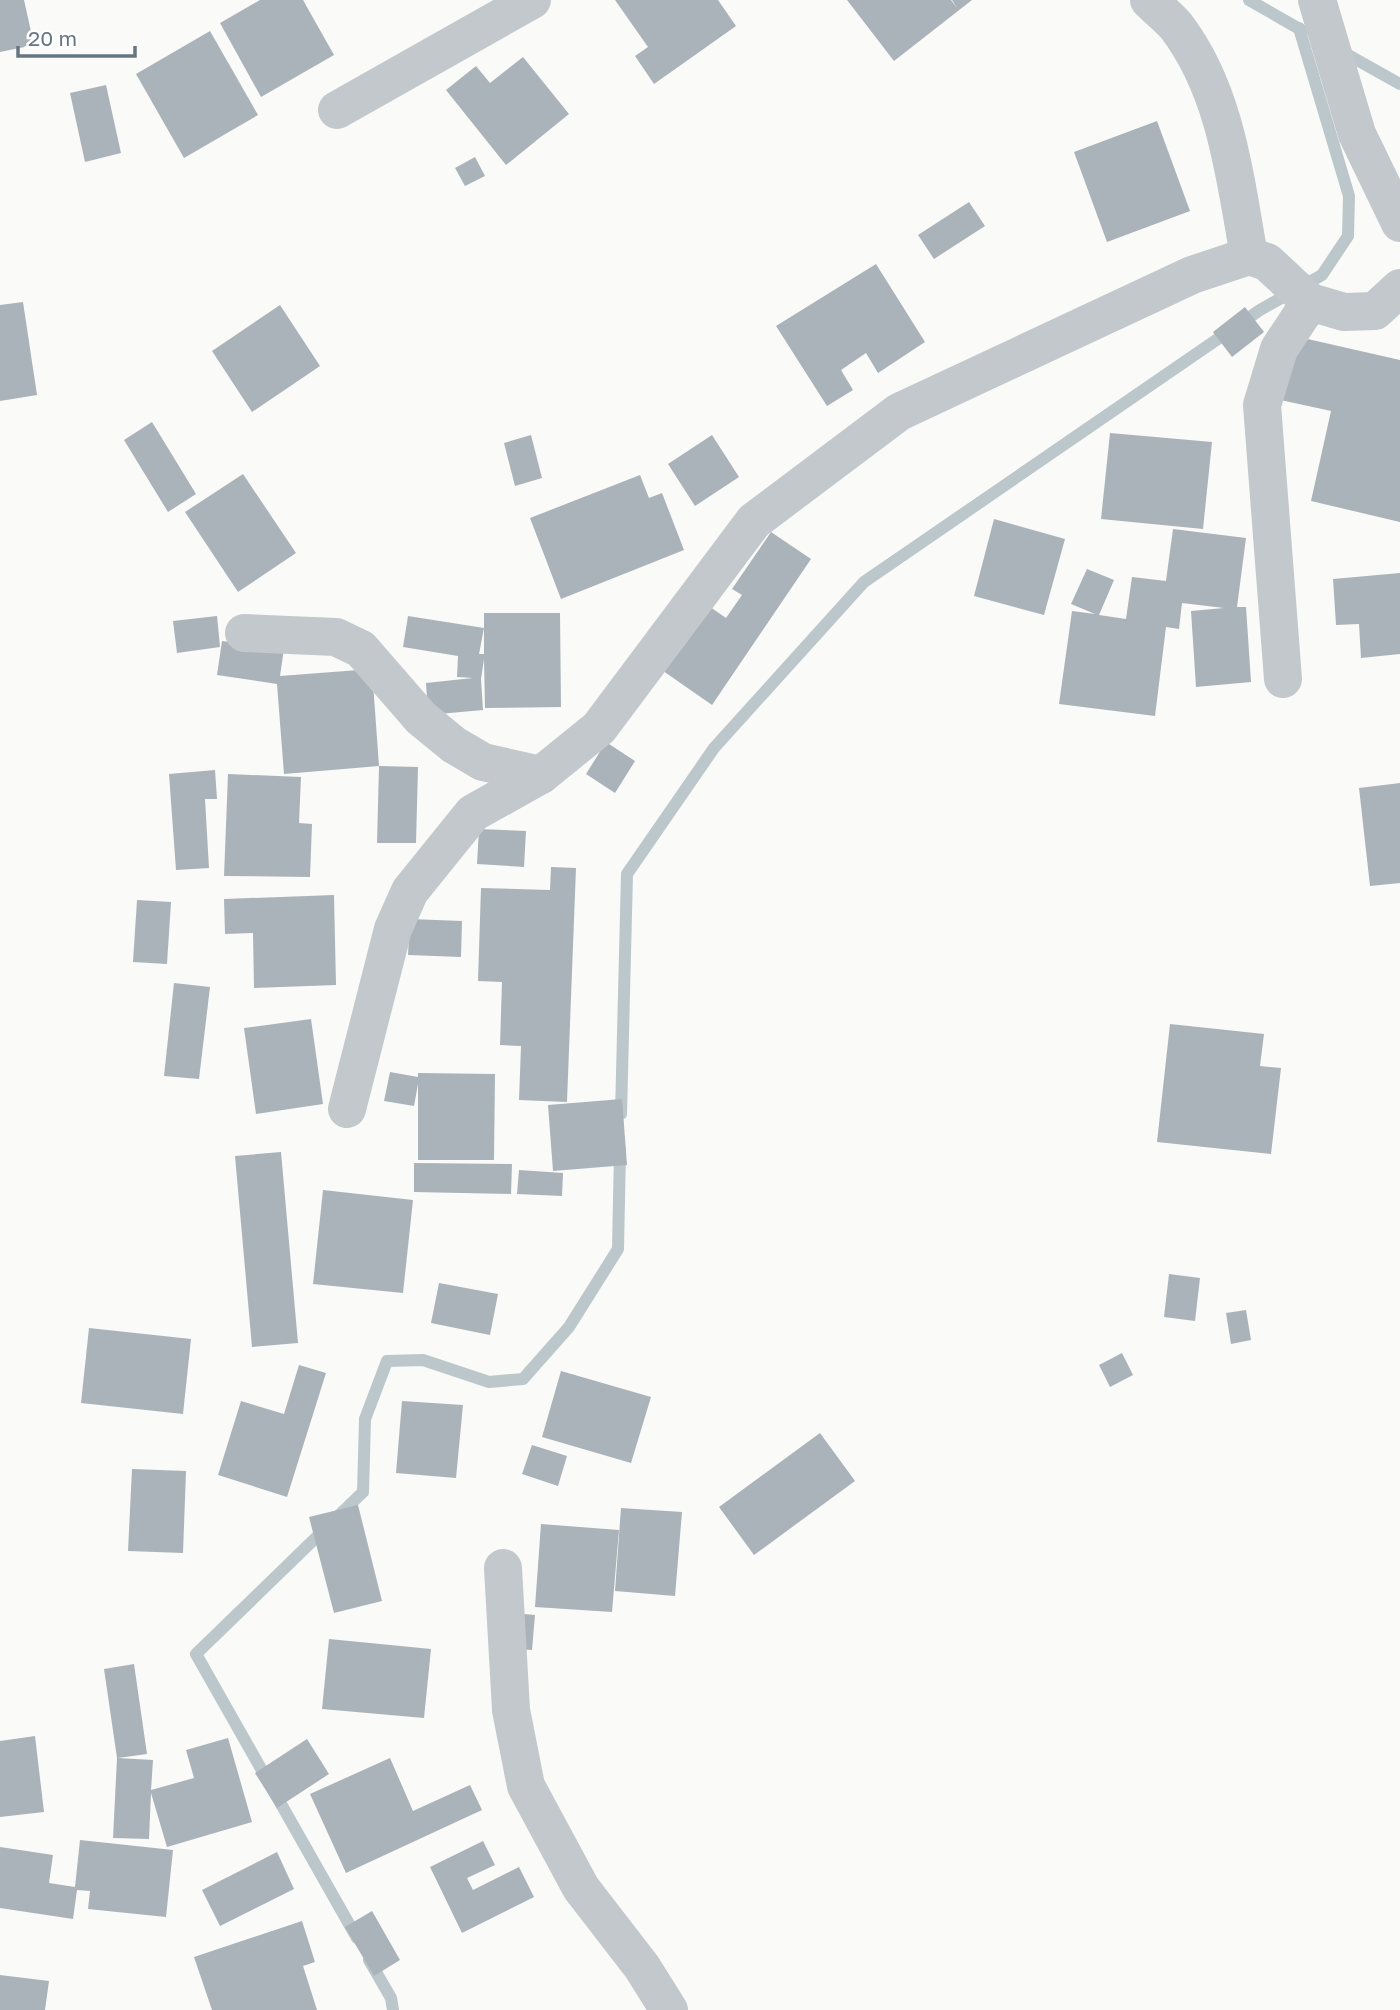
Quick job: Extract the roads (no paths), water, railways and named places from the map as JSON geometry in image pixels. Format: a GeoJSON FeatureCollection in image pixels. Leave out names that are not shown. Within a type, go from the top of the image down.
{"type":"FeatureCollection","features":[{"type":"Feature","properties":{"kind":"street"},"geometry":{"type":"LineString","coordinates":[[337,110],[532,0]]}},
{"type":"Feature","properties":{"kind":"street"},"geometry":{"type":"LineString","coordinates":[[1149,0],[1176,26],[1198,63],[1227,132],[1263,263],[1310,302],[1344,312],[1375,311],[1400,288]]}},
{"type":"Feature","properties":{"kind":"street"},"geometry":{"type":"LineString","coordinates":[[1317,0],[1357,134],[1400,223]]}},
{"type":"Feature","properties":{"kind":"street"},"geometry":{"type":"LineString","coordinates":[[347,1110],[393,929],[410,891],[473,813],[541,775],[599,729],[754,521],[899,412],[1192,275],[1263,263]]}},
{"type":"Feature","properties":{"kind":"street"},"geometry":{"type":"LineString","coordinates":[[1283,679],[1262,405],[1279,349],[1310,302]]}},
{"type":"Feature","properties":{"kind":"street"},"geometry":{"type":"LineString","coordinates":[[244,632],[336,637],[361,649],[421,718],[454,745],[483,762],[541,775]]}},
{"type":"Feature","properties":{"kind":"street"},"geometry":{"type":"LineString","coordinates":[[503,1568],[511,1710],[526,1786],[581,1888],[642,1967],[669,2010]]}},
{"type":"Feature","properties":{"kind":"waterway"},"geometry":{"type":"LineString","coordinates":[[1249,0],[1303,31]]}},
{"type":"Feature","properties":{"kind":"waterway"},"geometry":{"type":"LineString","coordinates":[[621,1114],[627,874],[714,748],[864,582],[1260,310],[1322,275],[1348,236],[1349,196],[1299,28]]}},
{"type":"Feature","properties":{"kind":"waterway"},"geometry":{"type":"LineString","coordinates":[[1341,51],[1400,84]]}},
{"type":"Feature","properties":{"kind":"waterway"},"geometry":{"type":"LineString","coordinates":[[357,1938],[196,1654],[363,1492],[365,1419],[387,1361],[423,1360],[489,1382],[523,1379],[569,1327],[618,1249],[620,1150]]}},
{"type":"Feature","properties":{"kind":"waterway"},"geometry":{"type":"LineString","coordinates":[[369,1960],[391,1998],[393,2010]]}}]}
